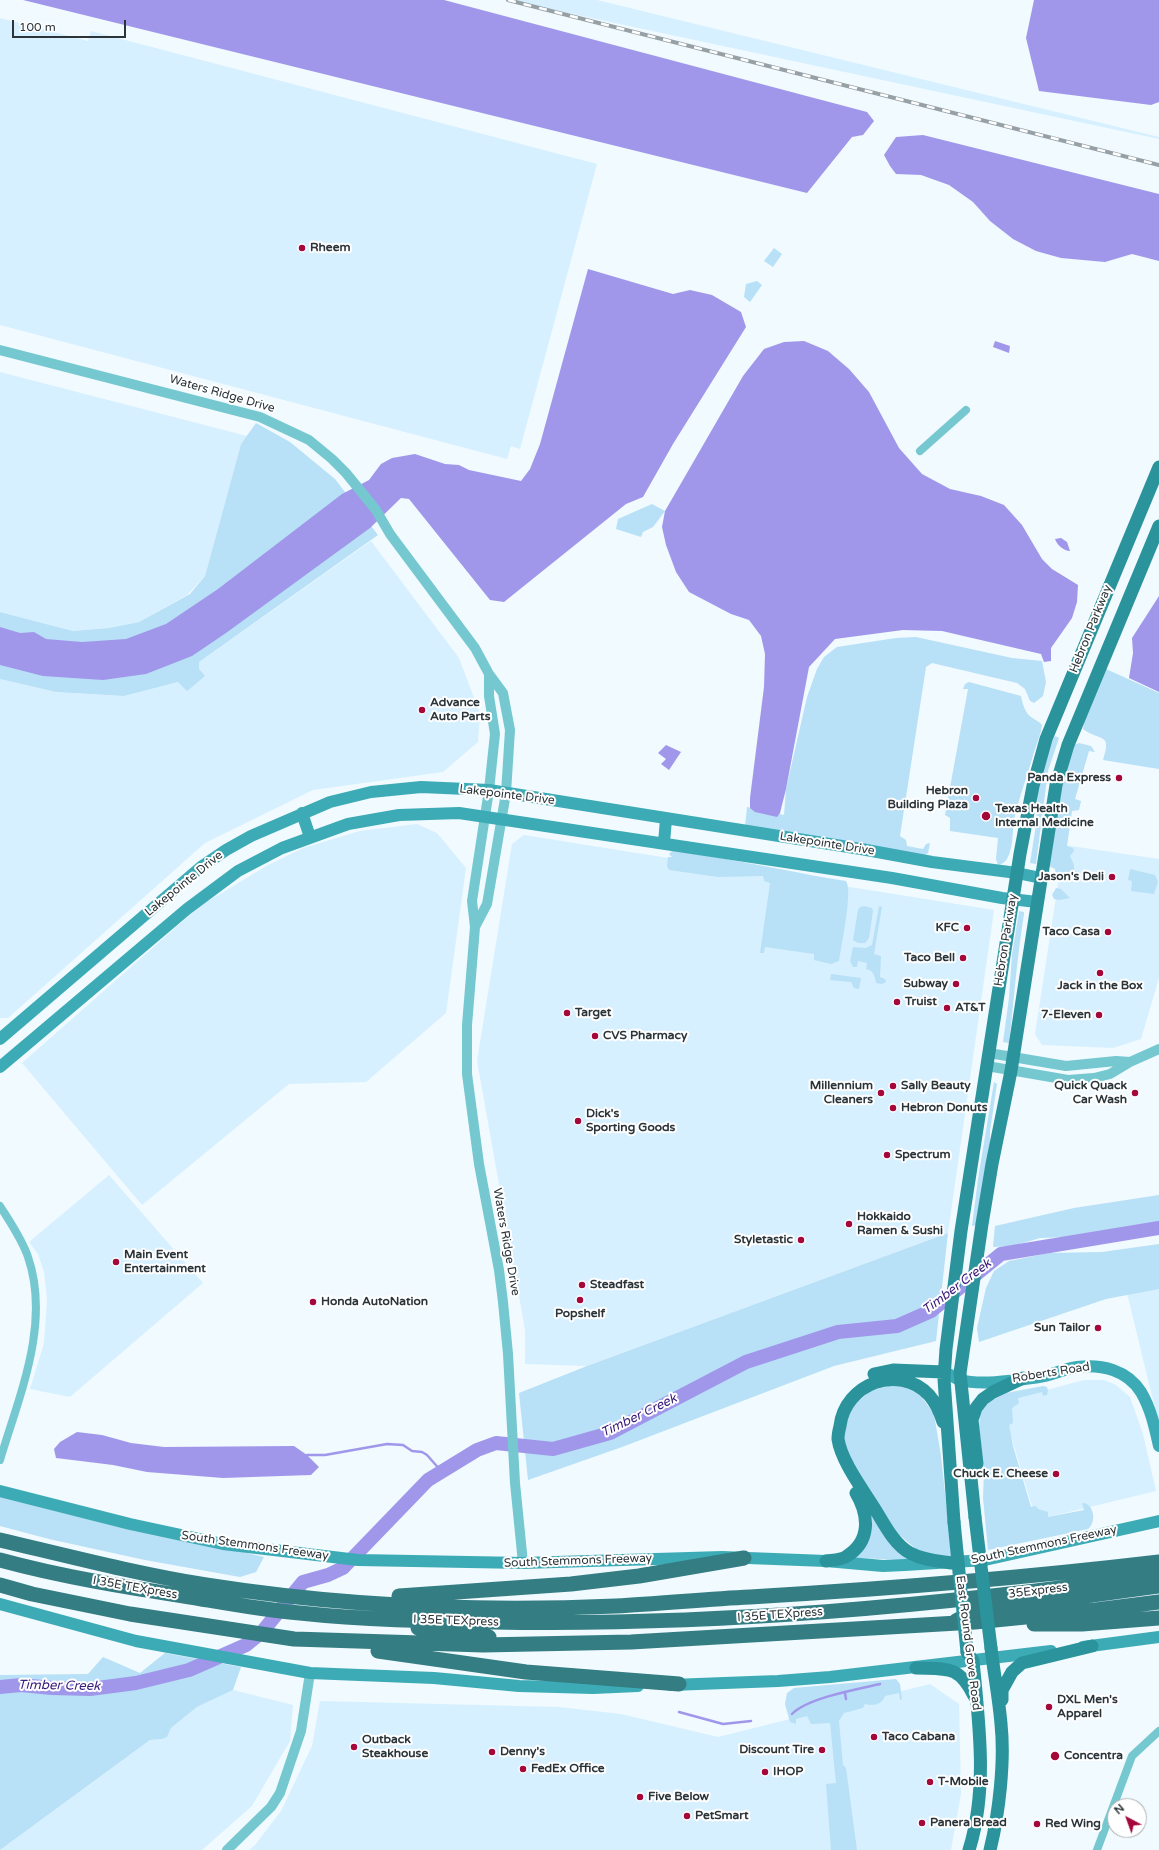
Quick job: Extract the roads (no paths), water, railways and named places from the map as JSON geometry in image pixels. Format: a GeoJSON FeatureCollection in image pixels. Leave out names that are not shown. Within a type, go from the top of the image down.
{"type":"FeatureCollection","features":[{"type":"Feature","properties":{"kind":"highway","name":"South Stemmons Freeway"},"geometry":{"type":"LineString","coordinates":[[0,1540],[136,1572],[207,1585],[338,1600],[470,1607],[614,1606],[844,1592],[999,1579],[1159,1562]]}},
{"type":"Feature","properties":{"kind":"highway"},"geometry":{"type":"LineString","coordinates":[[0,1552],[121,1578],[207,1585]]}},
{"type":"Feature","properties":{"kind":"highway"},"geometry":{"type":"LineString","coordinates":[[999,1579],[1159,1553]]}},
{"type":"Feature","properties":{"kind":"highway"},"geometry":{"type":"LineString","coordinates":[[338,1600],[572,1584],[639,1576],[744,1558]]}},
{"type":"Feature","properties":{"kind":"highway","name":"I 35E TEXpress"},"geometry":{"type":"LineString","coordinates":[[0,1560],[39,1571],[177,1595],[301,1614],[454,1621],[614,1623],[704,1620],[917,1605]]}},
{"type":"Feature","properties":{"kind":"highway","name":"35Express"},"geometry":{"type":"LineString","coordinates":[[917,1605],[1070,1588],[1159,1575]]}},
{"type":"Feature","properties":{"kind":"highway"},"geometry":{"type":"LineString","coordinates":[[0,1585],[39,1596],[177,1622],[294,1640],[526,1672],[679,1684]]}},
{"type":"Feature","properties":{"kind":"highway"},"geometry":{"type":"LineString","coordinates":[[950,1624],[975,1611],[1159,1586]]}},
{"type":"Feature","properties":{"kind":"highway"},"geometry":{"type":"LineString","coordinates":[[294,1640],[423,1645],[550,1645],[950,1624],[1012,1619],[1159,1602]]}},
{"type":"Feature","properties":{"kind":"highway"},"geometry":{"type":"LineString","coordinates":[[614,1606],[917,1605]]}},
{"type":"Feature","properties":{"kind":"highway"},"geometry":{"type":"LineString","coordinates":[[301,1614],[550,1645]]}},
{"type":"Feature","properties":{"kind":"highway"},"geometry":{"type":"LineString","coordinates":[[1012,1619],[1040,1625],[1102,1623],[1159,1618]]}},
{"type":"Feature","properties":{"kind":"main road","name":"Hebron Parkway"},"geometry":{"type":"LineString","coordinates":[[947,1436],[944,1372],[961,1231],[1017,873],[1033,786],[1046,739],[1053,721],[1154,489],[1158,471]]}},
{"type":"Feature","properties":{"kind":"main road","name":"Hebron Parkway"},"geometry":{"type":"LineString","coordinates":[[967,1453],[960,1380],[963,1349],[982,1224],[1011,1064],[1056,785],[1075,729],[1159,526]]}},
{"type":"Feature","properties":{"kind":"main road"},"geometry":{"type":"LineString","coordinates":[[1053,721],[1075,729]]}},
{"type":"Feature","properties":{"kind":"main road","name":"Lakepointe Drive"},"geometry":{"type":"LineString","coordinates":[[0,1039],[201,867],[226,850],[251,836],[302,813],[330,802],[371,792],[421,787],[489,790],[859,848],[932,862],[1017,873],[1041,878]]}},
{"type":"Feature","properties":{"kind":"main road"},"geometry":{"type":"LineString","coordinates":[[302,813],[310,837]]}},
{"type":"Feature","properties":{"kind":"main road","name":"Lakepointe Drive"},"geometry":{"type":"LineString","coordinates":[[1,1064],[25,1047],[187,909],[238,871],[282,848],[310,837],[348,824],[399,814],[459,813],[484,816],[892,878],[1037,902]]}},
{"type":"Feature","properties":{"kind":"main road"},"geometry":{"type":"LineString","coordinates":[[664,843],[666,818]]}},
{"type":"Feature","properties":{"kind":"main road"},"geometry":{"type":"LineString","coordinates":[[172,892],[187,909]]}},
{"type":"Feature","properties":{"kind":"main road"},"geometry":{"type":"LineString","coordinates":[[10,1031],[25,1047]]}},
{"type":"Feature","properties":{"kind":"main road","name":"Roberts Road"},"geometry":{"type":"LineString","coordinates":[[944,1372],[960,1380],[983,1382],[1040,1377],[1077,1367],[1106,1367],[1118,1371],[1131,1380],[1141,1392],[1152,1415],[1159,1446]]}},
{"type":"Feature","properties":{"kind":"main road"},"geometry":{"type":"LineString","coordinates":[[826,1561],[846,1557],[855,1550],[862,1539],[866,1524],[865,1509],[838,1463],[832,1446],[833,1420],[842,1400],[856,1385],[877,1373],[893,1370],[944,1372]]}},
{"type":"Feature","properties":{"kind":"main road"},"geometry":{"type":"LineString","coordinates":[[972,1493],[978,1478],[976,1446],[972,1420],[976,1408],[983,1399],[993,1392],[1023,1378]]}},
{"type":"Feature","properties":{"kind":"main road"},"geometry":{"type":"LineString","coordinates":[[947,1436],[937,1406],[928,1394],[910,1383],[888,1380],[867,1386],[854,1395],[842,1414],[838,1438],[844,1456],[860,1485],[900,1545],[910,1553],[923,1558],[951,1563]]}},
{"type":"Feature","properties":{"kind":"main road","name":"East Round Grove Road"},"geometry":{"type":"LineString","coordinates":[[947,1436],[954,1522],[970,1657],[977,1702],[980,1738],[978,1805],[969,1850]]}},
{"type":"Feature","properties":{"kind":"main road","name":"East Round Grove Road"},"geometry":{"type":"LineString","coordinates":[[967,1453],[991,1653],[1002,1726],[1001,1773],[990,1850]]}},
{"type":"Feature","properties":{"kind":"main road","name":"South Stemmons Freeway"},"geometry":{"type":"LineString","coordinates":[[0,1491],[161,1531],[260,1549],[358,1560],[523,1563],[694,1557],[826,1561],[883,1566],[951,1563],[985,1560],[1159,1521]]}},
{"type":"Feature","properties":{"kind":"main road"},"geometry":{"type":"LineString","coordinates":[[0,1604],[136,1641],[310,1673],[434,1678],[519,1686],[593,1688],[778,1681],[916,1668],[991,1653],[1092,1646],[1159,1637]]}},
{"type":"Feature","properties":{"kind":"main road"},"geometry":{"type":"LineString","coordinates":[[1002,1726],[1002,1690],[1012,1672],[1022,1663],[1092,1646]]}},
{"type":"Feature","properties":{"kind":"main road"},"geometry":{"type":"LineString","coordinates":[[916,1668],[948,1669],[960,1674],[967,1683],[977,1702]]}},
{"type":"Feature","properties":{"kind":"street","name":"Waters Ridge Drive"},"geometry":{"type":"LineString","coordinates":[[0,350],[260,417],[309,440],[346,473],[376,510],[390,534],[475,648],[489,674],[503,693],[510,730],[506,793],[487,904],[475,927]]}},
{"type":"Feature","properties":{"kind":"street"},"geometry":{"type":"LineString","coordinates":[[920,451],[966,410]]}},
{"type":"Feature","properties":{"kind":"street","name":"Waters Ridge Drive"},"geometry":{"type":"LineString","coordinates":[[489,674],[489,696],[495,734],[489,790],[472,901],[475,927],[467,1025],[467,1074],[479,1164],[499,1270],[503,1302],[508,1354],[515,1483],[523,1563]]}},
{"type":"Feature","properties":{"kind":"street"},"geometry":{"type":"LineString","coordinates":[[989,1053],[1011,1064],[1068,1080],[1094,1078],[1110,1074],[1130,1062],[1159,1050]]}},
{"type":"Feature","properties":{"kind":"street"},"geometry":{"type":"LineString","coordinates":[[987,1066],[1011,1064],[1066,1066],[1116,1061],[1130,1062]]}},
{"type":"Feature","properties":{"kind":"street"},"geometry":{"type":"LineString","coordinates":[[0,1206],[28,1256],[33,1276],[36,1302],[35,1333],[0,1459]]}},
{"type":"Feature","properties":{"kind":"street"},"geometry":{"type":"LineString","coordinates":[[227,1850],[271,1808],[280,1793],[301,1731],[310,1673]]}},
{"type":"Feature","properties":{"kind":"street"},"geometry":{"type":"LineString","coordinates":[[1097,1850],[1132,1756],[1159,1731]]}},
{"type":"Feature","properties":{"kind":"waterway","name":"Timber Creek"},"geometry":{"type":"LineString","coordinates":[[0,1687],[21,1685],[52,1688],[90,1689],[136,1683],[189,1670],[246,1645],[262,1632],[303,1582],[328,1575],[343,1568],[428,1480],[477,1450],[496,1443],[553,1449],[610,1433],[746,1362],[838,1332],[897,1326],[931,1311],[1001,1254],[1159,1228]]}},
{"type":"Feature","properties":{"kind":"waterway"},"geometry":{"type":"LineString","coordinates":[[307,1455],[325,1455],[387,1444],[403,1445],[412,1451],[422,1452],[427,1455],[442,1472]]}},
{"type":"Feature","properties":{"kind":"waterway"},"geometry":{"type":"LineString","coordinates":[[792,1714],[799,1708],[809,1703],[846,1691],[880,1684]]}},
{"type":"Feature","properties":{"kind":"waterway"},"geometry":{"type":"LineString","coordinates":[[845,1693],[846,1699]]}},
{"type":"Feature","properties":{"kind":"waterway"},"geometry":{"type":"LineString","coordinates":[[679,1712],[723,1724],[751,1721]]}},
{"type":"Feature","properties":{"kind":"railway"},"geometry":{"type":"LineString","coordinates":[[508,0],[1159,165]]}},
{"type":"Feature","properties":{"kind":"place","name":"Rheem"},"geometry":{"type":"Point","coordinates":[302,248]}},
{"type":"Feature","properties":{"kind":"place","name":"Advance Auto Parts"},"geometry":{"type":"Point","coordinates":[422,710]}},
{"type":"Feature","properties":{"kind":"place","name":"Panda Express"},"geometry":{"type":"Point","coordinates":[1119,778]}},
{"type":"Feature","properties":{"kind":"place","name":"Hebron Building Plaza"},"geometry":{"type":"Point","coordinates":[976,798]}},
{"type":"Feature","properties":{"kind":"place","name":"Texas Health Internal Medicine"},"geometry":{"type":"Point","coordinates":[986,816]}},
{"type":"Feature","properties":{"kind":"place","name":"Jason's Deli"},"geometry":{"type":"Point","coordinates":[1112,877]}},
{"type":"Feature","properties":{"kind":"place","name":"KFC"},"geometry":{"type":"Point","coordinates":[967,928]}},
{"type":"Feature","properties":{"kind":"place","name":"Taco Casa"},"geometry":{"type":"Point","coordinates":[1108,932]}},
{"type":"Feature","properties":{"kind":"place","name":"Taco Bell"},"geometry":{"type":"Point","coordinates":[963,958]}},
{"type":"Feature","properties":{"kind":"place","name":"Jack in the Box"},"geometry":{"type":"Point","coordinates":[1100,973]}},
{"type":"Feature","properties":{"kind":"place","name":"Subway"},"geometry":{"type":"Point","coordinates":[956,984]}},
{"type":"Feature","properties":{"kind":"place","name":"Truist"},"geometry":{"type":"Point","coordinates":[897,1002]}},
{"type":"Feature","properties":{"kind":"place","name":"AT&T"},"geometry":{"type":"Point","coordinates":[947,1008]}},
{"type":"Feature","properties":{"kind":"place","name":"Target"},"geometry":{"type":"Point","coordinates":[567,1013]}},
{"type":"Feature","properties":{"kind":"place","name":"7-Eleven"},"geometry":{"type":"Point","coordinates":[1099,1015]}},
{"type":"Feature","properties":{"kind":"place","name":"CVS Pharmacy"},"geometry":{"type":"Point","coordinates":[595,1036]}},
{"type":"Feature","properties":{"kind":"place","name":"Sally Beauty"},"geometry":{"type":"Point","coordinates":[893,1086]}},
{"type":"Feature","properties":{"kind":"place","name":"Millennium Cleaners"},"geometry":{"type":"Point","coordinates":[881,1093]}},
{"type":"Feature","properties":{"kind":"place","name":"Quick Quack Car Wash"},"geometry":{"type":"Point","coordinates":[1135,1093]}},
{"type":"Feature","properties":{"kind":"place","name":"Hebron Donuts"},"geometry":{"type":"Point","coordinates":[893,1108]}},
{"type":"Feature","properties":{"kind":"place","name":"Dick's Sporting Goods"},"geometry":{"type":"Point","coordinates":[578,1121]}},
{"type":"Feature","properties":{"kind":"place","name":"Spectrum"},"geometry":{"type":"Point","coordinates":[887,1155]}},
{"type":"Feature","properties":{"kind":"place","name":"Hokkaido Ramen & Sushi"},"geometry":{"type":"Point","coordinates":[849,1224]}},
{"type":"Feature","properties":{"kind":"place","name":"Styletastic"},"geometry":{"type":"Point","coordinates":[801,1240]}},
{"type":"Feature","properties":{"kind":"place","name":"Main Event Entertainment"},"geometry":{"type":"Point","coordinates":[116,1262]}},
{"type":"Feature","properties":{"kind":"place","name":"Steadfast"},"geometry":{"type":"Point","coordinates":[582,1285]}},
{"type":"Feature","properties":{"kind":"place","name":"Popshelf"},"geometry":{"type":"Point","coordinates":[580,1300]}},
{"type":"Feature","properties":{"kind":"place","name":"Honda AutoNation"},"geometry":{"type":"Point","coordinates":[313,1302]}},
{"type":"Feature","properties":{"kind":"place","name":"Sun Tailor"},"geometry":{"type":"Point","coordinates":[1098,1328]}},
{"type":"Feature","properties":{"kind":"place","name":"Chuck E. Cheese"},"geometry":{"type":"Point","coordinates":[1056,1474]}},
{"type":"Feature","properties":{"kind":"place","name":"DXL Men's Apparel"},"geometry":{"type":"Point","coordinates":[1049,1707]}},
{"type":"Feature","properties":{"kind":"place","name":"Taco Cabana"},"geometry":{"type":"Point","coordinates":[874,1737]}},
{"type":"Feature","properties":{"kind":"place","name":"Outback Steakhouse"},"geometry":{"type":"Point","coordinates":[354,1747]}},
{"type":"Feature","properties":{"kind":"place","name":"Discount Tire"},"geometry":{"type":"Point","coordinates":[822,1750]}},
{"type":"Feature","properties":{"kind":"place","name":"Denny's"},"geometry":{"type":"Point","coordinates":[492,1752]}},
{"type":"Feature","properties":{"kind":"place","name":"Concentra"},"geometry":{"type":"Point","coordinates":[1055,1756]}},
{"type":"Feature","properties":{"kind":"place","name":"FedEx Office"},"geometry":{"type":"Point","coordinates":[523,1769]}},
{"type":"Feature","properties":{"kind":"place","name":"IHOP"},"geometry":{"type":"Point","coordinates":[765,1772]}},
{"type":"Feature","properties":{"kind":"place","name":"T-Mobile"},"geometry":{"type":"Point","coordinates":[930,1782]}},
{"type":"Feature","properties":{"kind":"place","name":"Five Below"},"geometry":{"type":"Point","coordinates":[640,1797]}},
{"type":"Feature","properties":{"kind":"place","name":"PetSmart"},"geometry":{"type":"Point","coordinates":[687,1816]}},
{"type":"Feature","properties":{"kind":"place","name":"Panera Bread"},"geometry":{"type":"Point","coordinates":[922,1823]}},
{"type":"Feature","properties":{"kind":"place","name":"Red Wing"},"geometry":{"type":"Point","coordinates":[1037,1824]}}]}
